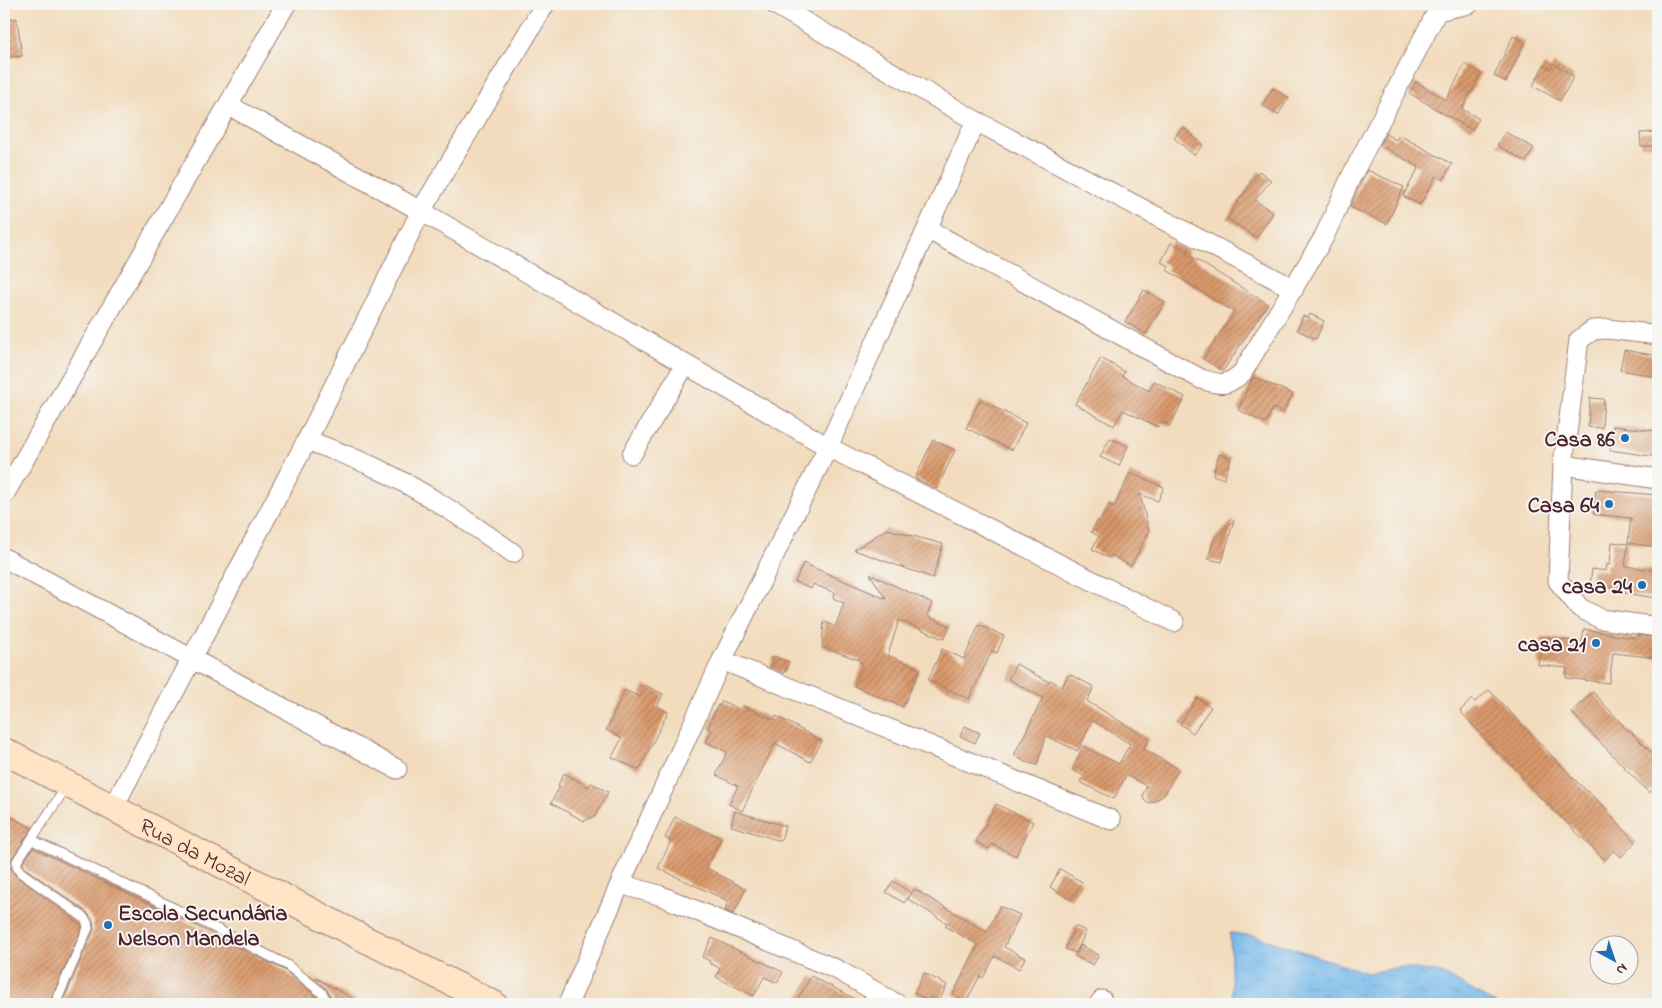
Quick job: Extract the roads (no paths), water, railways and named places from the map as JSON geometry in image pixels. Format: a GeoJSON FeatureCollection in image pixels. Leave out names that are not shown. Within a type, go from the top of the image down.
{"type":"FeatureCollection","features":[{"type":"Feature","properties":{"kind":"main road","name":"Rua da Mozal"},"geometry":{"type":"LineString","coordinates":[[4,751],[347,930],[494,1004]]}},
{"type":"Feature","properties":{"kind":"street"},"geometry":{"type":"LineString","coordinates":[[4,495],[286,4]]}},
{"type":"Feature","properties":{"kind":"street"},"geometry":{"type":"LineString","coordinates":[[113,808],[307,440],[421,211],[545,4]]}},
{"type":"Feature","properties":{"kind":"street"},"geometry":{"type":"LineString","coordinates":[[774,4],[976,121],[1294,289]]}},
{"type":"Feature","properties":{"kind":"street"},"geometry":{"type":"LineString","coordinates":[[927,228],[1201,379],[1217,384],[1231,382],[1242,373],[1324,237],[1351,177],[1439,7],[1469,4]]}},
{"type":"Feature","properties":{"kind":"street"},"geometry":{"type":"LineString","coordinates":[[228,105],[421,211],[828,447],[1174,622]]}},
{"type":"Feature","properties":{"kind":"street"},"geometry":{"type":"LineString","coordinates":[[568,1004],[620,884],[722,660],[828,447],[976,121]]}},
{"type":"Feature","properties":{"kind":"street"},"geometry":{"type":"LineString","coordinates":[[1658,335],[1608,329],[1593,330],[1579,340],[1563,465],[1558,581],[1580,608],[1601,619],[1658,627]]}},
{"type":"Feature","properties":{"kind":"street"},"geometry":{"type":"LineString","coordinates":[[632,454],[686,365]]}},
{"type":"Feature","properties":{"kind":"street"},"geometry":{"type":"LineString","coordinates":[[307,440],[373,467],[410,486],[455,512],[514,554]]}},
{"type":"Feature","properties":{"kind":"street"},"geometry":{"type":"LineString","coordinates":[[1563,465],[1658,479]]}},
{"type":"Feature","properties":{"kind":"street"},"geometry":{"type":"LineString","coordinates":[[4,558],[397,769]]}},
{"type":"Feature","properties":{"kind":"street"},"geometry":{"type":"LineString","coordinates":[[722,660],[1112,820]]}},
{"type":"Feature","properties":{"kind":"street"},"geometry":{"type":"LineString","coordinates":[[620,884],[659,894],[838,970],[897,1004]]}},
{"type":"Feature","properties":{"kind":"lane"},"geometry":{"type":"LineString","coordinates":[[55,1004],[88,928],[88,922],[20,872],[17,861],[68,785]]}},
{"type":"Feature","properties":{"kind":"lane"},"geometry":{"type":"LineString","coordinates":[[32,840],[205,923],[287,965],[321,992],[329,1004]]}},
{"type":"Feature","properties":{"kind":"water"},"geometry":{"type":"Polygon","coordinates":[[[1230,933],[1256,936],[1367,973],[1402,967],[1442,973],[1496,1004],[1232,1004],[1230,933]]]}},
{"type":"Feature","properties":{"kind":"place","name":"Casa 86"},"geometry":{"type":"Point","coordinates":[1625,438]}},
{"type":"Feature","properties":{"kind":"place","name":"Casa 64"},"geometry":{"type":"Point","coordinates":[1609,504]}},
{"type":"Feature","properties":{"kind":"place","name":"casa 24"},"geometry":{"type":"Point","coordinates":[1642,585]}},
{"type":"Feature","properties":{"kind":"place","name":"casa 21"},"geometry":{"type":"Point","coordinates":[1596,643]}},
{"type":"Feature","properties":{"kind":"place","name":"Escola Secundária Nelson Mandela"},"geometry":{"type":"Point","coordinates":[108,925]}}]}
